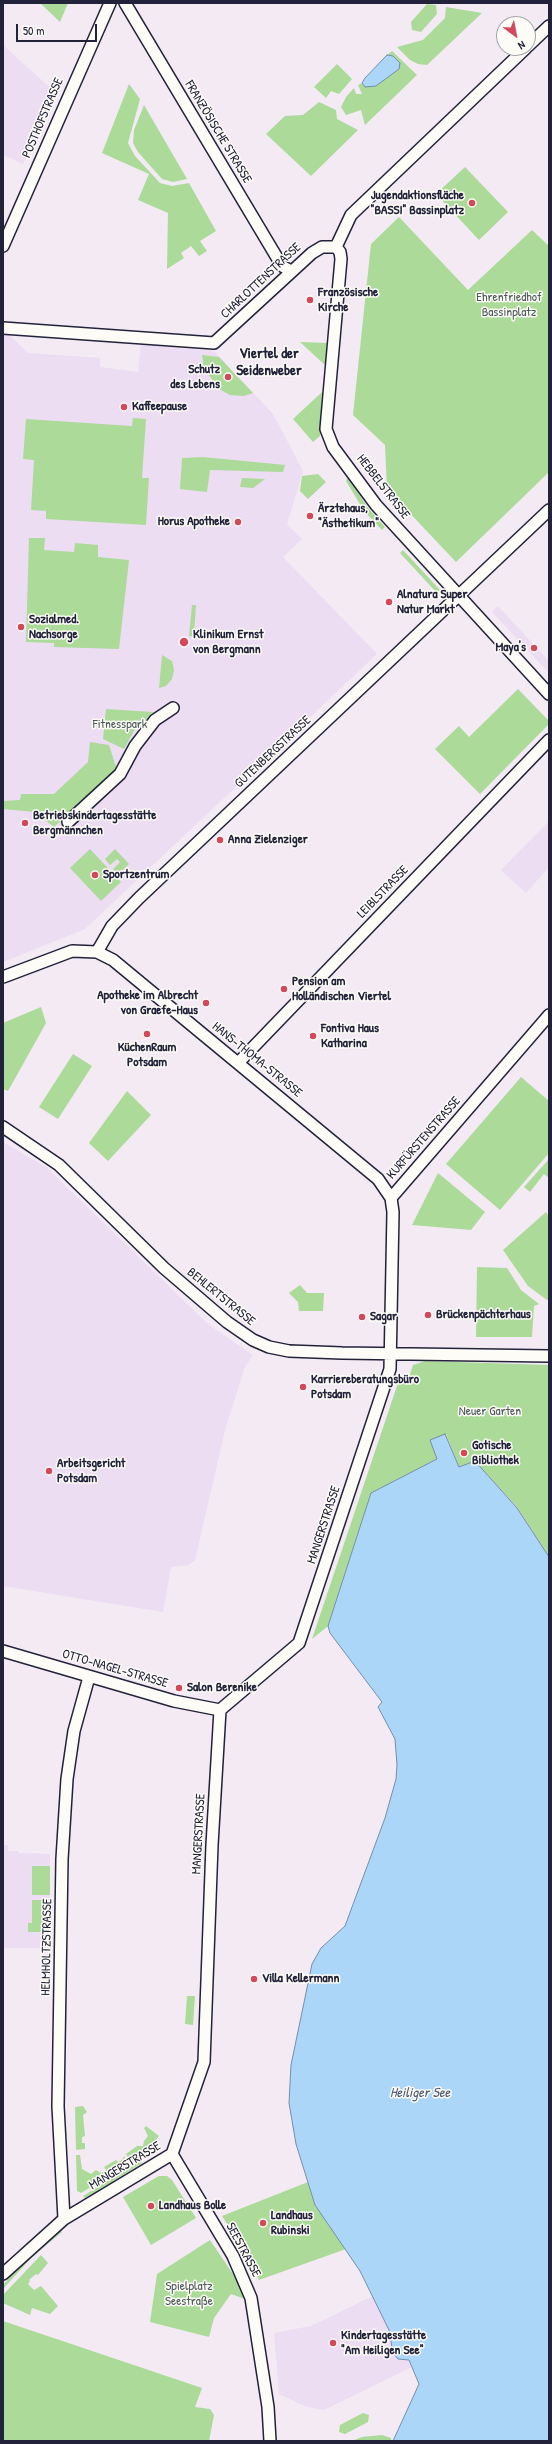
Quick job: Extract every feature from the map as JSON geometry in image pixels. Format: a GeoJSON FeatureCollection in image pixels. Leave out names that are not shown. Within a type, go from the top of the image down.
{"type":"FeatureCollection","features":[{"type":"Feature","properties":{"kind":"street","name":"POSTHOFSTRASSE"},"geometry":{"type":"LineString","coordinates":[[3,246],[110,3]]}},
{"type":"Feature","properties":{"kind":"street","name":"FRANZÖSISCHE STRASSE"},"geometry":{"type":"LineString","coordinates":[[125,3],[282,266],[290,271]]}},
{"type":"Feature","properties":{"kind":"street"},"geometry":{"type":"LineString","coordinates":[[536,38],[549,26]]}},
{"type":"Feature","properties":{"kind":"street"},"geometry":{"type":"LineString","coordinates":[[336,247],[351,215],[518,56]]}},
{"type":"Feature","properties":{"kind":"street","name":"CHARLOTTENSTRASSE"},"geometry":{"type":"LineString","coordinates":[[3,328],[214,343],[290,271],[322,247],[336,247]]}},
{"type":"Feature","properties":{"kind":"street","name":"HEBBELSTRASSE"},"geometry":{"type":"LineString","coordinates":[[336,247],[341,259],[326,429],[333,447],[360,480],[376,505],[549,694]]}},
{"type":"Feature","properties":{"kind":"street","name":"GUTENBERGSTRASSE"},"geometry":{"type":"LineString","coordinates":[[97,952],[112,926],[139,898],[549,510]]}},
{"type":"Feature","properties":{"kind":"street"},"geometry":{"type":"LineString","coordinates":[[68,822],[120,774],[135,746],[155,720],[173,708]]}},
{"type":"Feature","properties":{"kind":"street","name":"LEIBLSTRASSE"},"geometry":{"type":"LineString","coordinates":[[238,1063],[549,740]]}},
{"type":"Feature","properties":{"kind":"street"},"geometry":{"type":"LineString","coordinates":[[3,977],[72,951],[97,952]]}},
{"type":"Feature","properties":{"kind":"street","name":"HANS-THOMA-STRASSE"},"geometry":{"type":"LineString","coordinates":[[97,952],[113,960],[378,1179],[391,1198]]}},
{"type":"Feature","properties":{"kind":"street","name":"KURFÜRSTENSTRASSE"},"geometry":{"type":"LineString","coordinates":[[391,1353],[393,1212],[391,1198],[549,1015]]}},
{"type":"Feature","properties":{"kind":"street","name":"BEHLERTSTRASSE"},"geometry":{"type":"LineString","coordinates":[[3,1127],[59,1165],[164,1268],[227,1322],[254,1340],[269,1347],[289,1351],[549,1356]]}},
{"type":"Feature","properties":{"kind":"street","name":"MANGERSTRASSE"},"geometry":{"type":"LineString","coordinates":[[3,2274],[64,2219],[172,2154],[204,2062],[212,1845],[220,1710],[299,1644],[390,1369],[391,1353]]}},
{"type":"Feature","properties":{"kind":"street","name":"OTTO-NAGEL-STRASSE"},"geometry":{"type":"LineString","coordinates":[[3,1651],[174,1701],[220,1710]]}},
{"type":"Feature","properties":{"kind":"street","name":"HELMHOLTZSTRASSE"},"geometry":{"type":"LineString","coordinates":[[64,2219],[58,2106],[62,1859],[67,1779],[74,1731],[89,1677]]}},
{"type":"Feature","properties":{"kind":"street","name":"SEESTRASSE"},"geometry":{"type":"LineString","coordinates":[[172,2154],[233,2256],[251,2298],[268,2407],[270,2441]]}},
{"type":"Feature","properties":{"kind":"shaded area"},"geometry":{"type":"Polygon","coordinates":[[[3,45],[47,85],[56,89],[23,164],[3,155],[3,45]]]}},
{"type":"Feature","properties":{"kind":"shaded area","name":"Klinikum Ernst von Bergmann"},"geometry":{"type":"Polygon","coordinates":[[[3,335],[9,335],[28,353],[100,358],[100,367],[138,372],[141,344],[214,351],[273,414],[303,471],[287,524],[302,539],[283,557],[377,654],[85,929],[3,962],[3,335]]]}},
{"type":"Feature","properties":{"kind":"shaded area"},"geometry":{"type":"Polygon","coordinates":[[[498,606],[549,661],[549,673],[492,612],[498,606]]]}},
{"type":"Feature","properties":{"kind":"shaded area"},"geometry":{"type":"Polygon","coordinates":[[[549,821],[549,867],[526,893],[501,870],[549,821]]]}},
{"type":"Feature","properties":{"kind":"shaded area"},"geometry":{"type":"Polygon","coordinates":[[[3,1142],[46,1167],[208,1324],[253,1355],[245,1367],[226,1426],[195,1560],[189,1565],[171,1567],[163,1612],[3,1586],[3,1142]]]}},
{"type":"Feature","properties":{"kind":"shaded area"},"geometry":{"type":"Polygon","coordinates":[[[3,1845],[8,1845],[8,1851],[18,1851],[19,1853],[50,1854],[49,1948],[3,1948],[3,1845]]]}},
{"type":"Feature","properties":{"kind":"shaded area","name":"Kindertagesstätte \"Am Heiligen See\""},"geometry":{"type":"Polygon","coordinates":[[[373,2296],[390,2330],[393,2353],[398,2359],[409,2360],[412,2367],[324,2410],[307,2407],[279,2394],[274,2333],[311,2326],[373,2296]]]}},
{"type":"Feature","properties":{"kind":"green space"},"geometry":{"type":"Polygon","coordinates":[[[40,3],[68,3],[60,22],[40,3]]]}},
{"type":"Feature","properties":{"kind":"green space"},"geometry":{"type":"Polygon","coordinates":[[[427,4],[436,5],[437,14],[421,32],[412,30],[411,22],[427,4]]]}},
{"type":"Feature","properties":{"kind":"green space"},"geometry":{"type":"Polygon","coordinates":[[[446,7],[482,13],[427,65],[418,64],[410,60],[397,47],[423,40],[445,18],[446,7]]]}},
{"type":"Feature","properties":{"kind":"green space"},"geometry":{"type":"Polygon","coordinates":[[[392,51],[417,75],[365,125],[361,110],[346,115],[341,107],[346,97],[354,88],[356,94],[362,94],[358,85],[362,83],[365,87],[393,56],[387,55],[392,51]]]}},
{"type":"Feature","properties":{"kind":"green space"},"geometry":{"type":"Polygon","coordinates":[[[337,64],[352,79],[339,94],[331,91],[326,98],[314,87],[337,64]]]}},
{"type":"Feature","properties":{"kind":"green space"},"geometry":{"type":"Polygon","coordinates":[[[129,84],[140,99],[128,143],[135,156],[160,183],[172,186],[189,183],[216,231],[200,241],[207,251],[199,256],[191,246],[181,253],[184,258],[167,269],[168,213],[138,200],[149,174],[102,153],[129,84]]]}},
{"type":"Feature","properties":{"kind":"green space"},"geometry":{"type":"Polygon","coordinates":[[[319,102],[336,110],[337,119],[358,130],[311,176],[266,134],[285,116],[303,115],[319,102]]]}},
{"type":"Feature","properties":{"kind":"green space"},"geometry":{"type":"Polygon","coordinates":[[[144,105],[187,179],[173,182],[162,179],[138,152],[133,143],[134,130],[144,105]]]}},
{"type":"Feature","properties":{"kind":"green space","name":"Jugendaktionsfläche \"BASSI\" Bassinplatz"},"geometry":{"type":"Polygon","coordinates":[[[465,167],[508,212],[479,240],[436,194],[465,167]]]}},
{"type":"Feature","properties":{"kind":"green space","name":"Ehrenfriedhof Bassinplatz"},"geometry":{"type":"Polygon","coordinates":[[[399,217],[468,290],[532,230],[549,246],[549,472],[456,562],[387,489],[385,445],[353,415],[371,244],[399,217]]]}},
{"type":"Feature","properties":{"kind":"green space"},"geometry":{"type":"Polygon","coordinates":[[[300,342],[328,343],[326,366],[300,342]]]}},
{"type":"Feature","properties":{"kind":"green space"},"geometry":{"type":"Polygon","coordinates":[[[202,355],[219,357],[253,393],[244,396],[230,395],[219,389],[204,368],[202,355]]]}},
{"type":"Feature","properties":{"kind":"green space"},"geometry":{"type":"Polygon","coordinates":[[[322,392],[320,436],[313,442],[293,419],[322,392]]]}},
{"type":"Feature","properties":{"kind":"green space"},"geometry":{"type":"Polygon","coordinates":[[[133,418],[146,419],[142,478],[149,478],[146,525],[46,519],[46,511],[31,510],[34,460],[23,459],[26,419],[132,426],[133,418]]]}},
{"type":"Feature","properties":{"kind":"green space"},"geometry":{"type":"Polygon","coordinates":[[[203,457],[285,465],[283,472],[210,470],[207,492],[180,489],[182,458],[203,457]]]}},
{"type":"Feature","properties":{"kind":"green space"},"geometry":{"type":"Polygon","coordinates":[[[318,474],[326,482],[308,499],[300,491],[302,476],[318,474]]]}},
{"type":"Feature","properties":{"kind":"green space"},"geometry":{"type":"Polygon","coordinates":[[[348,477],[368,508],[385,527],[382,530],[364,511],[346,481],[348,477]]]}},
{"type":"Feature","properties":{"kind":"green space"},"geometry":{"type":"Polygon","coordinates":[[[242,478],[265,479],[253,488],[240,487],[242,478]]]}},
{"type":"Feature","properties":{"kind":"green space"},"geometry":{"type":"Polygon","coordinates":[[[29,538],[45,538],[44,550],[74,552],[75,543],[98,545],[98,557],[129,560],[119,649],[54,647],[54,643],[26,642],[29,538]]]}},
{"type":"Feature","properties":{"kind":"green space"},"geometry":{"type":"Polygon","coordinates":[[[403,550],[440,590],[437,593],[400,553],[403,550]]]}},
{"type":"Feature","properties":{"kind":"green space"},"geometry":{"type":"Polygon","coordinates":[[[192,605],[196,605],[194,633],[223,635],[223,638],[189,636],[192,605]]]}},
{"type":"Feature","properties":{"kind":"green space"},"geometry":{"type":"Polygon","coordinates":[[[162,655],[172,661],[174,670],[172,679],[166,686],[159,688],[162,655]]]}},
{"type":"Feature","properties":{"kind":"green space"},"geometry":{"type":"Polygon","coordinates":[[[518,689],[549,721],[549,724],[480,794],[435,749],[459,726],[469,737],[518,689]]]}},
{"type":"Feature","properties":{"kind":"green space","name":"Fitnesspark"},"geometry":{"type":"Polygon","coordinates":[[[106,709],[153,712],[134,731],[124,749],[103,739],[106,709]]]}},
{"type":"Feature","properties":{"kind":"green space"},"geometry":{"type":"Polygon","coordinates":[[[90,742],[109,745],[117,770],[54,827],[35,812],[3,809],[3,801],[20,800],[21,794],[54,794],[88,762],[90,742]]]}},
{"type":"Feature","properties":{"kind":"green space","name":"Sportzentrum"},"geometry":{"type":"Polygon","coordinates":[[[90,849],[121,882],[101,901],[70,868],[90,849]]]}},
{"type":"Feature","properties":{"kind":"green space"},"geometry":{"type":"Polygon","coordinates":[[[115,849],[129,864],[118,874],[113,869],[120,862],[117,859],[110,865],[105,859],[115,849]]]}},
{"type":"Feature","properties":{"kind":"green space"},"geometry":{"type":"Polygon","coordinates":[[[41,1007],[46,1023],[8,1091],[3,1089],[3,1023],[41,1007]]]}},
{"type":"Feature","properties":{"kind":"green space"},"geometry":{"type":"Polygon","coordinates":[[[73,1054],[92,1066],[58,1119],[39,1107],[73,1054]]]}},
{"type":"Feature","properties":{"kind":"green space"},"geometry":{"type":"Polygon","coordinates":[[[521,1077],[549,1101],[549,1153],[500,1210],[446,1164],[521,1077]]]}},
{"type":"Feature","properties":{"kind":"green space"},"geometry":{"type":"Polygon","coordinates":[[[127,1091],[151,1115],[108,1161],[89,1143],[127,1091]]]}},
{"type":"Feature","properties":{"kind":"green space"},"geometry":{"type":"Polygon","coordinates":[[[549,1159],[549,1178],[544,1174],[530,1192],[524,1187],[549,1159]]]}},
{"type":"Feature","properties":{"kind":"green space"},"geometry":{"type":"Polygon","coordinates":[[[438,1173],[485,1212],[471,1230],[412,1225],[438,1173]]]}},
{"type":"Feature","properties":{"kind":"green space"},"geometry":{"type":"Polygon","coordinates":[[[546,1212],[549,1217],[549,1299],[547,1300],[528,1286],[503,1250],[546,1212]]]}},
{"type":"Feature","properties":{"kind":"green space"},"geometry":{"type":"Polygon","coordinates":[[[477,1267],[507,1268],[521,1290],[539,1304],[534,1306],[532,1337],[476,1337],[477,1267]]]}},
{"type":"Feature","properties":{"kind":"green space"},"geometry":{"type":"Polygon","coordinates":[[[300,1285],[307,1293],[324,1293],[323,1311],[299,1311],[298,1302],[289,1293],[300,1285]]]}},
{"type":"Feature","properties":{"kind":"green space","name":"Neuer Garten"},"geometry":{"type":"Polygon","coordinates":[[[425,1361],[549,1365],[549,1557],[517,1507],[475,1461],[459,1467],[446,1434],[437,1459],[371,1493],[328,1626],[312,1639],[399,1380],[408,1380],[413,1365],[425,1361]]]}},
{"type":"Feature","properties":{"kind":"green space"},"geometry":{"type":"Polygon","coordinates":[[[32,1866],[50,1866],[50,1895],[32,1895],[32,1866]]]}},
{"type":"Feature","properties":{"kind":"green space"},"geometry":{"type":"Polygon","coordinates":[[[32,1900],[50,1900],[49,1932],[28,1932],[28,1923],[32,1923],[32,1900]]]}},
{"type":"Feature","properties":{"kind":"green space"},"geometry":{"type":"Polygon","coordinates":[[[187,1996],[195,1996],[193,2025],[185,2024],[187,1996]]]}},
{"type":"Feature","properties":{"kind":"green space"},"geometry":{"type":"Polygon","coordinates":[[[83,2106],[87,2112],[83,2115],[85,2136],[82,2137],[82,2143],[85,2143],[85,2149],[76,2150],[75,2107],[83,2106]]]}},
{"type":"Feature","properties":{"kind":"green space"},"geometry":{"type":"Polygon","coordinates":[[[146,2126],[159,2136],[145,2153],[131,2162],[126,2154],[137,2146],[143,2146],[144,2141],[148,2136],[144,2128],[146,2126]]]}},
{"type":"Feature","properties":{"kind":"green space"},"geometry":{"type":"Polygon","coordinates":[[[76,2155],[80,2155],[82,2169],[91,2174],[96,2170],[101,2173],[106,2170],[104,2167],[116,2160],[118,2162],[123,2159],[124,2156],[129,2164],[81,2193],[77,2191],[76,2155]]]}},
{"type":"Feature","properties":{"kind":"green space"},"geometry":{"type":"Polygon","coordinates":[[[140,2161],[142,2163],[113,2181],[114,2184],[110,2186],[108,2184],[97,2191],[98,2193],[94,2196],[92,2194],[85,2198],[83,2196],[140,2161]]]}},
{"type":"Feature","properties":{"kind":"green space"},"geometry":{"type":"Polygon","coordinates":[[[159,2176],[167,2176],[172,2180],[196,2218],[151,2245],[123,2197],[159,2176]]]}},
{"type":"Feature","properties":{"kind":"green space"},"geometry":{"type":"Polygon","coordinates":[[[308,2182],[315,2205],[346,2249],[259,2280],[244,2250],[222,2216],[308,2182]]]}},
{"type":"Feature","properties":{"kind":"green space"},"geometry":{"type":"Polygon","coordinates":[[[60,2230],[62,2232],[33,2256],[3,2289],[3,2285],[31,2254],[60,2230]]]}},
{"type":"Feature","properties":{"kind":"green space","name":"Spielplatz Seestraße"},"geometry":{"type":"Polygon","coordinates":[[[210,2240],[237,2280],[245,2299],[231,2294],[214,2318],[209,2337],[150,2322],[157,2274],[210,2240]]]}},
{"type":"Feature","properties":{"kind":"green space"},"geometry":{"type":"Polygon","coordinates":[[[41,2255],[48,2263],[38,2275],[36,2274],[29,2280],[30,2281],[28,2284],[34,2290],[41,2286],[58,2306],[50,2314],[32,2308],[30,2315],[3,2303],[3,2295],[41,2255]]]}},
{"type":"Feature","properties":{"kind":"green space"},"geometry":{"type":"Polygon","coordinates":[[[3,2321],[202,2388],[195,2407],[210,2409],[214,2415],[209,2441],[3,2441],[3,2321]]]}},
{"type":"Feature","properties":{"kind":"green space"},"geometry":{"type":"Polygon","coordinates":[[[363,2413],[369,2415],[368,2422],[345,2434],[339,2432],[340,2425],[363,2413]]]}},
{"type":"Feature","properties":{"kind":"green space"},"geometry":{"type":"Polygon","coordinates":[[[382,2435],[391,2438],[391,2441],[352,2441],[362,2437],[382,2435]]]}},
{"type":"Feature","properties":{"kind":"water"},"geometry":{"type":"Polygon","coordinates":[[[387,55],[393,56],[400,63],[399,69],[376,86],[365,87],[362,83],[365,78],[387,55]]]}},
{"type":"Feature","properties":{"kind":"water","name":"Heiliger See"},"geometry":{"type":"Polygon","coordinates":[[[445,1434],[459,1467],[475,1461],[517,1508],[549,1557],[549,2441],[393,2441],[419,2384],[409,2360],[398,2359],[393,2353],[389,2330],[360,2271],[315,2205],[296,2144],[289,2103],[291,2065],[312,1964],[321,1948],[345,1926],[385,1818],[396,1779],[397,1765],[395,1739],[378,1707],[382,1702],[330,1633],[328,1626],[371,1493],[437,1459],[430,1440],[445,1434]]]}},
{"type":"Feature","properties":{"kind":"place","name":"Jugendaktionsfläche \"BASSI\" Bassinplatz"},"geometry":{"type":"Point","coordinates":[472,203]}},
{"type":"Feature","properties":{"kind":"place","name":"Französische Kirche"},"geometry":{"type":"Point","coordinates":[310,300]}},
{"type":"Feature","properties":{"kind":"place","name":"Schutz des Lebens"},"geometry":{"type":"Point","coordinates":[228,377]}},
{"type":"Feature","properties":{"kind":"place","name":"Kaffeepause"},"geometry":{"type":"Point","coordinates":[124,407]}},
{"type":"Feature","properties":{"kind":"place","name":"Ärztehaus, \"Ästhetikum\""},"geometry":{"type":"Point","coordinates":[310,516]}},
{"type":"Feature","properties":{"kind":"place","name":"Horus Apotheke"},"geometry":{"type":"Point","coordinates":[238,522]}},
{"type":"Feature","properties":{"kind":"place","name":"Alnatura Super Natur Markt"},"geometry":{"type":"Point","coordinates":[389,602]}},
{"type":"Feature","properties":{"kind":"place","name":"Sozialmed. Nachsorge"},"geometry":{"type":"Point","coordinates":[21,627]}},
{"type":"Feature","properties":{"kind":"place","name":"Klinikum Ernst von Bergmann"},"geometry":{"type":"Point","coordinates":[184,642]}},
{"type":"Feature","properties":{"kind":"place","name":"Maya's"},"geometry":{"type":"Point","coordinates":[534,648]}},
{"type":"Feature","properties":{"kind":"place","name":"Betriebskindertagesstätte Bergmännchen"},"geometry":{"type":"Point","coordinates":[25,823]}},
{"type":"Feature","properties":{"kind":"place","name":"Anna Zielenziger"},"geometry":{"type":"Point","coordinates":[220,840]}},
{"type":"Feature","properties":{"kind":"place","name":"Sportzentrum"},"geometry":{"type":"Point","coordinates":[95,875]}},
{"type":"Feature","properties":{"kind":"place","name":"Pension am Holländischen Viertel"},"geometry":{"type":"Point","coordinates":[284,989]}},
{"type":"Feature","properties":{"kind":"place","name":"Apotheke im Albrecht von Graefe-Haus"},"geometry":{"type":"Point","coordinates":[206,1003]}},
{"type":"Feature","properties":{"kind":"place","name":"KüchenRaum Potsdam"},"geometry":{"type":"Point","coordinates":[147,1034]}},
{"type":"Feature","properties":{"kind":"place","name":"Fontiva Haus Katharina"},"geometry":{"type":"Point","coordinates":[313,1036]}},
{"type":"Feature","properties":{"kind":"place","name":"Brückenpächterhaus"},"geometry":{"type":"Point","coordinates":[428,1315]}},
{"type":"Feature","properties":{"kind":"place","name":"Sagar"},"geometry":{"type":"Point","coordinates":[362,1317]}},
{"type":"Feature","properties":{"kind":"place","name":"Karriereberatungsbüro Potsdam"},"geometry":{"type":"Point","coordinates":[303,1387]}},
{"type":"Feature","properties":{"kind":"place","name":"Gotische Bibliothek"},"geometry":{"type":"Point","coordinates":[464,1453]}},
{"type":"Feature","properties":{"kind":"place","name":"Arbeitsgericht Potsdam"},"geometry":{"type":"Point","coordinates":[49,1471]}},
{"type":"Feature","properties":{"kind":"place","name":"Salon Berenike"},"geometry":{"type":"Point","coordinates":[179,1688]}},
{"type":"Feature","properties":{"kind":"place","name":"Villa Kellermann"},"geometry":{"type":"Point","coordinates":[254,1979]}},
{"type":"Feature","properties":{"kind":"place","name":"Landhaus Bolle"},"geometry":{"type":"Point","coordinates":[151,2206]}},
{"type":"Feature","properties":{"kind":"place","name":"Landhaus Rubinski"},"geometry":{"type":"Point","coordinates":[263,2223]}},
{"type":"Feature","properties":{"kind":"place","name":"Kindertagesstätte \"Am Heiligen See\""},"geometry":{"type":"Point","coordinates":[333,2343]}},
{"type":"Feature","properties":{"kind":"district","name":"Viertel der Seidenweber"},"geometry":{"type":"Point","coordinates":[269,362]}}]}
